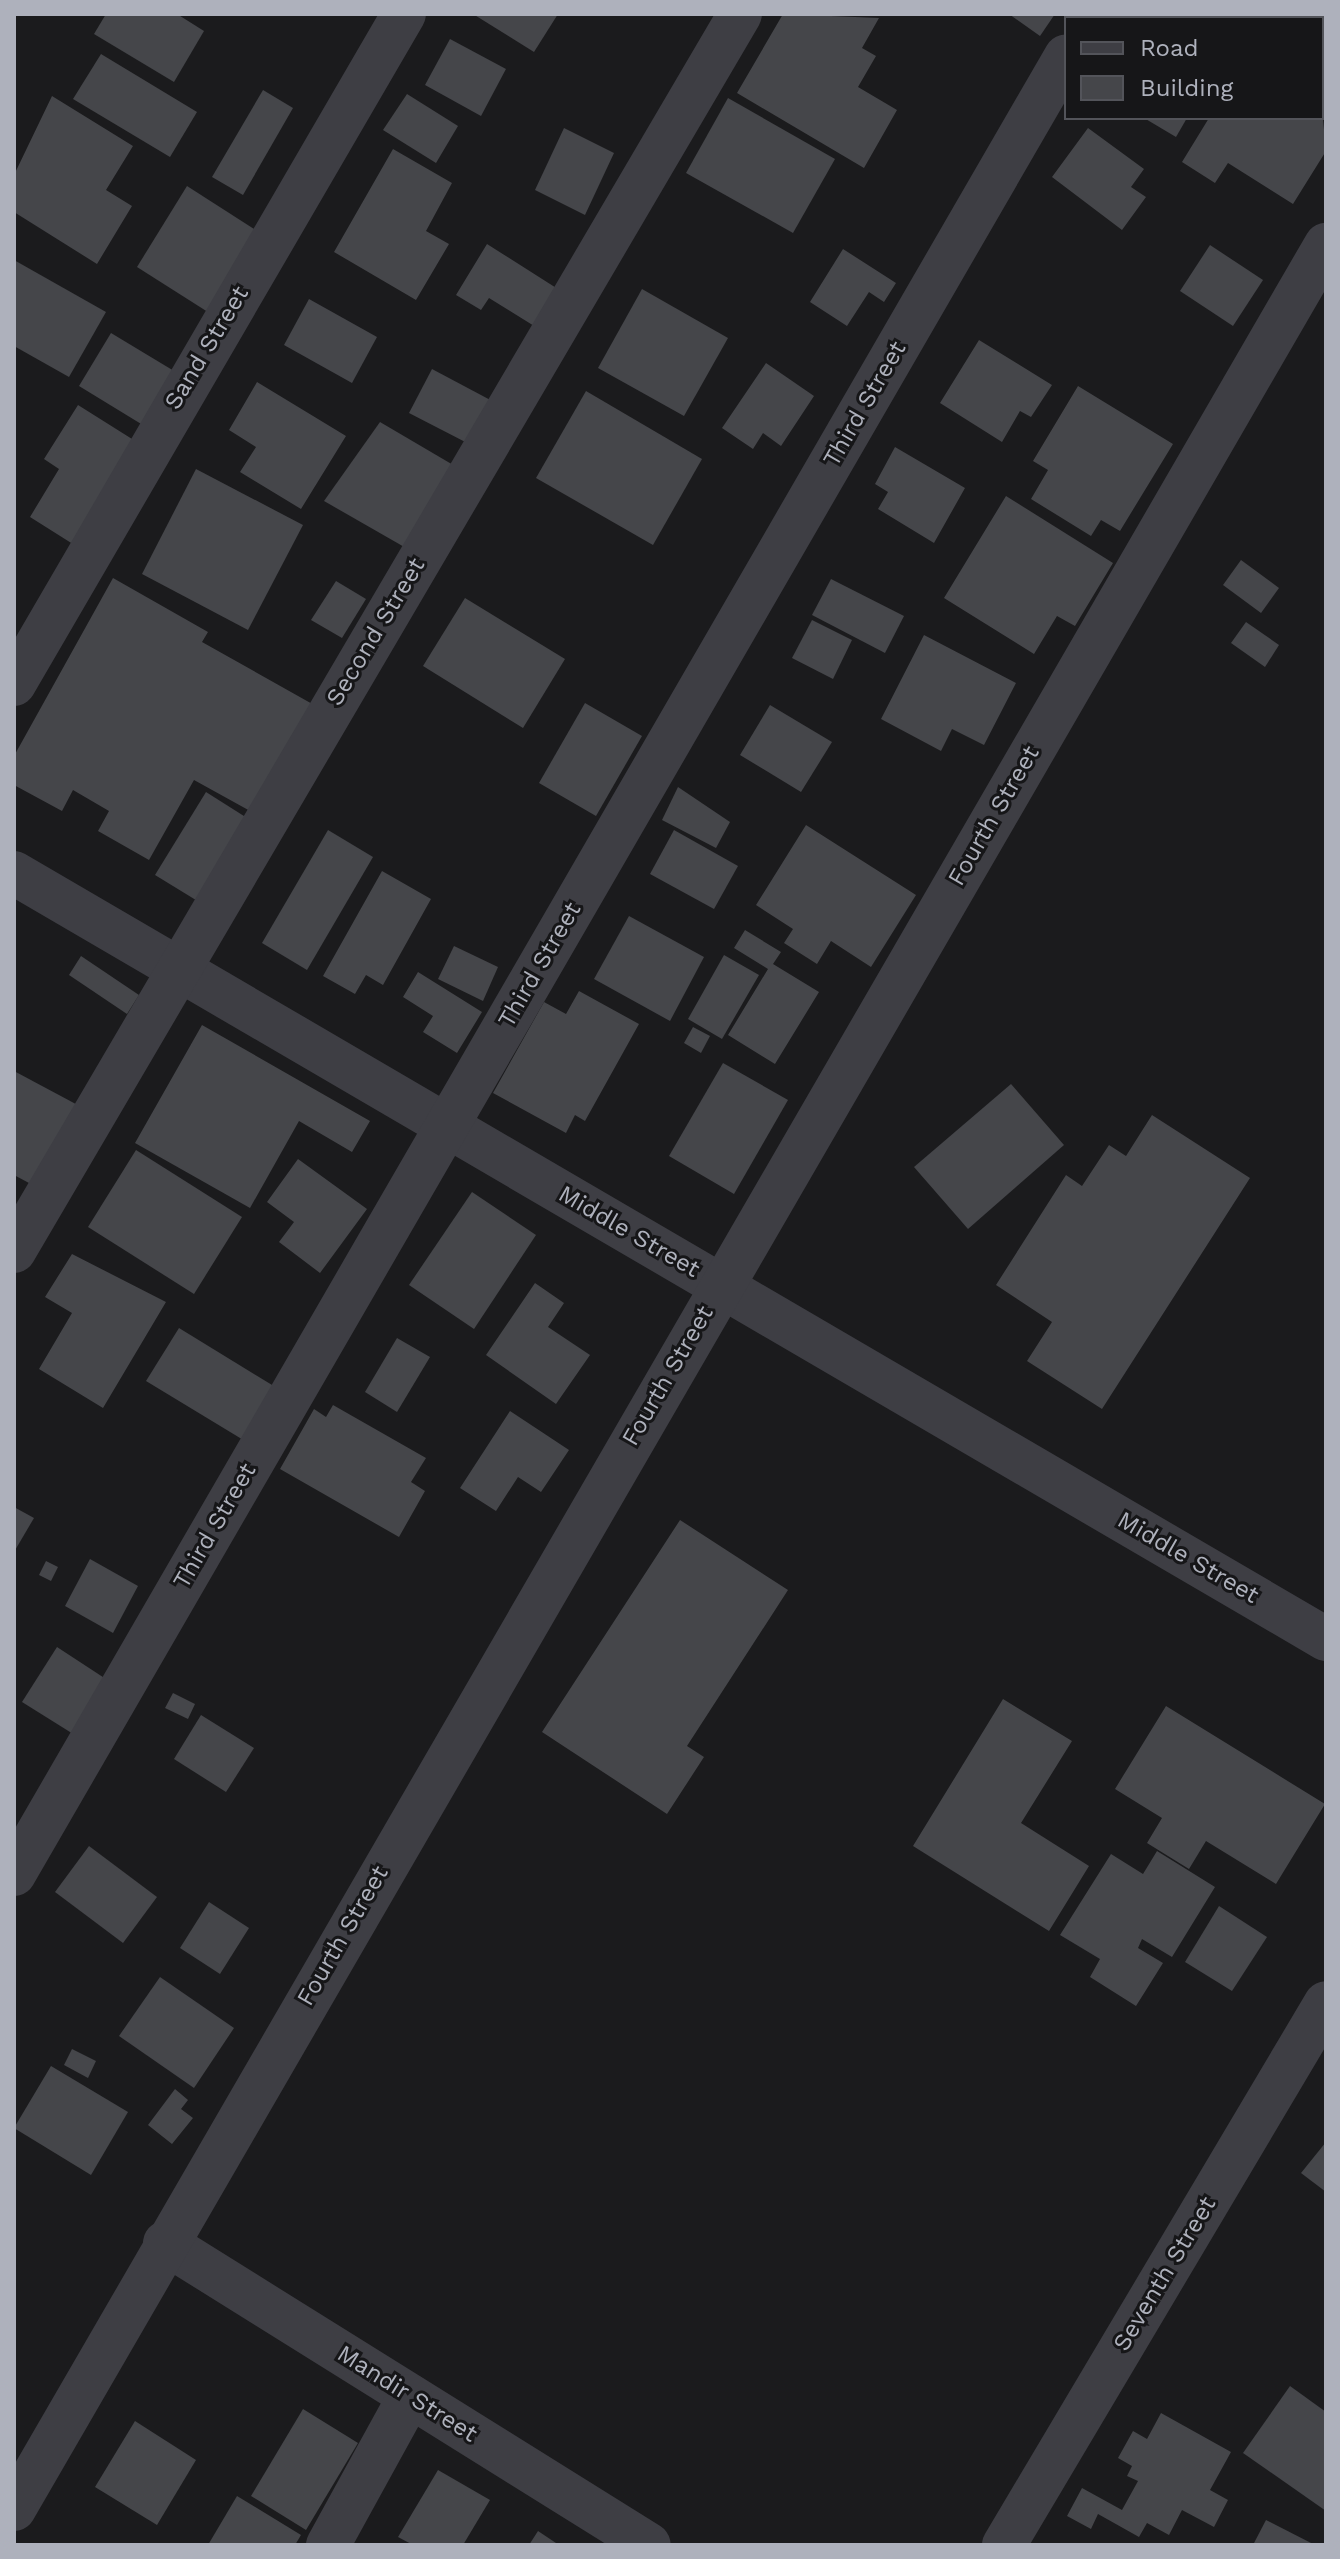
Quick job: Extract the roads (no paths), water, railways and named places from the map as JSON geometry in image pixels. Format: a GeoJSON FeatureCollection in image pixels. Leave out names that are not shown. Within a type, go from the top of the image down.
{"type":"FeatureCollection","features":[{"type":"Feature","properties":{"kind":"street","name":"Sand Street"},"geometry":{"type":"LineString","coordinates":[[14,684],[404,14]]}},
{"type":"Feature","properties":{"kind":"street","name":"Second Street"},"geometry":{"type":"LineString","coordinates":[[14,1251],[740,14]]}},
{"type":"Feature","properties":{"kind":"street","name":"Third Street"},"geometry":{"type":"LineString","coordinates":[[14,1874],[1064,59]]}},
{"type":"Feature","properties":{"kind":"street","name":"Fourth Street"},"geometry":{"type":"LineString","coordinates":[[14,2509],[165,2243],[1326,245]]}},
{"type":"Feature","properties":{"kind":"street","name":"Middle Street"},"geometry":{"type":"LineString","coordinates":[[14,873],[1326,1639]]}},
{"type":"Feature","properties":{"kind":"street","name":"Seventh Street"},"geometry":{"type":"LineString","coordinates":[[1004,2545],[1326,2003]]}},
{"type":"Feature","properties":{"kind":"street","name":"Mandir Street"},"geometry":{"type":"LineString","coordinates":[[165,2243],[649,2545]]}},
{"type":"Feature","properties":{"kind":"street"},"geometry":{"type":"LineString","coordinates":[[328,2545],[410,2396]]}}]}
